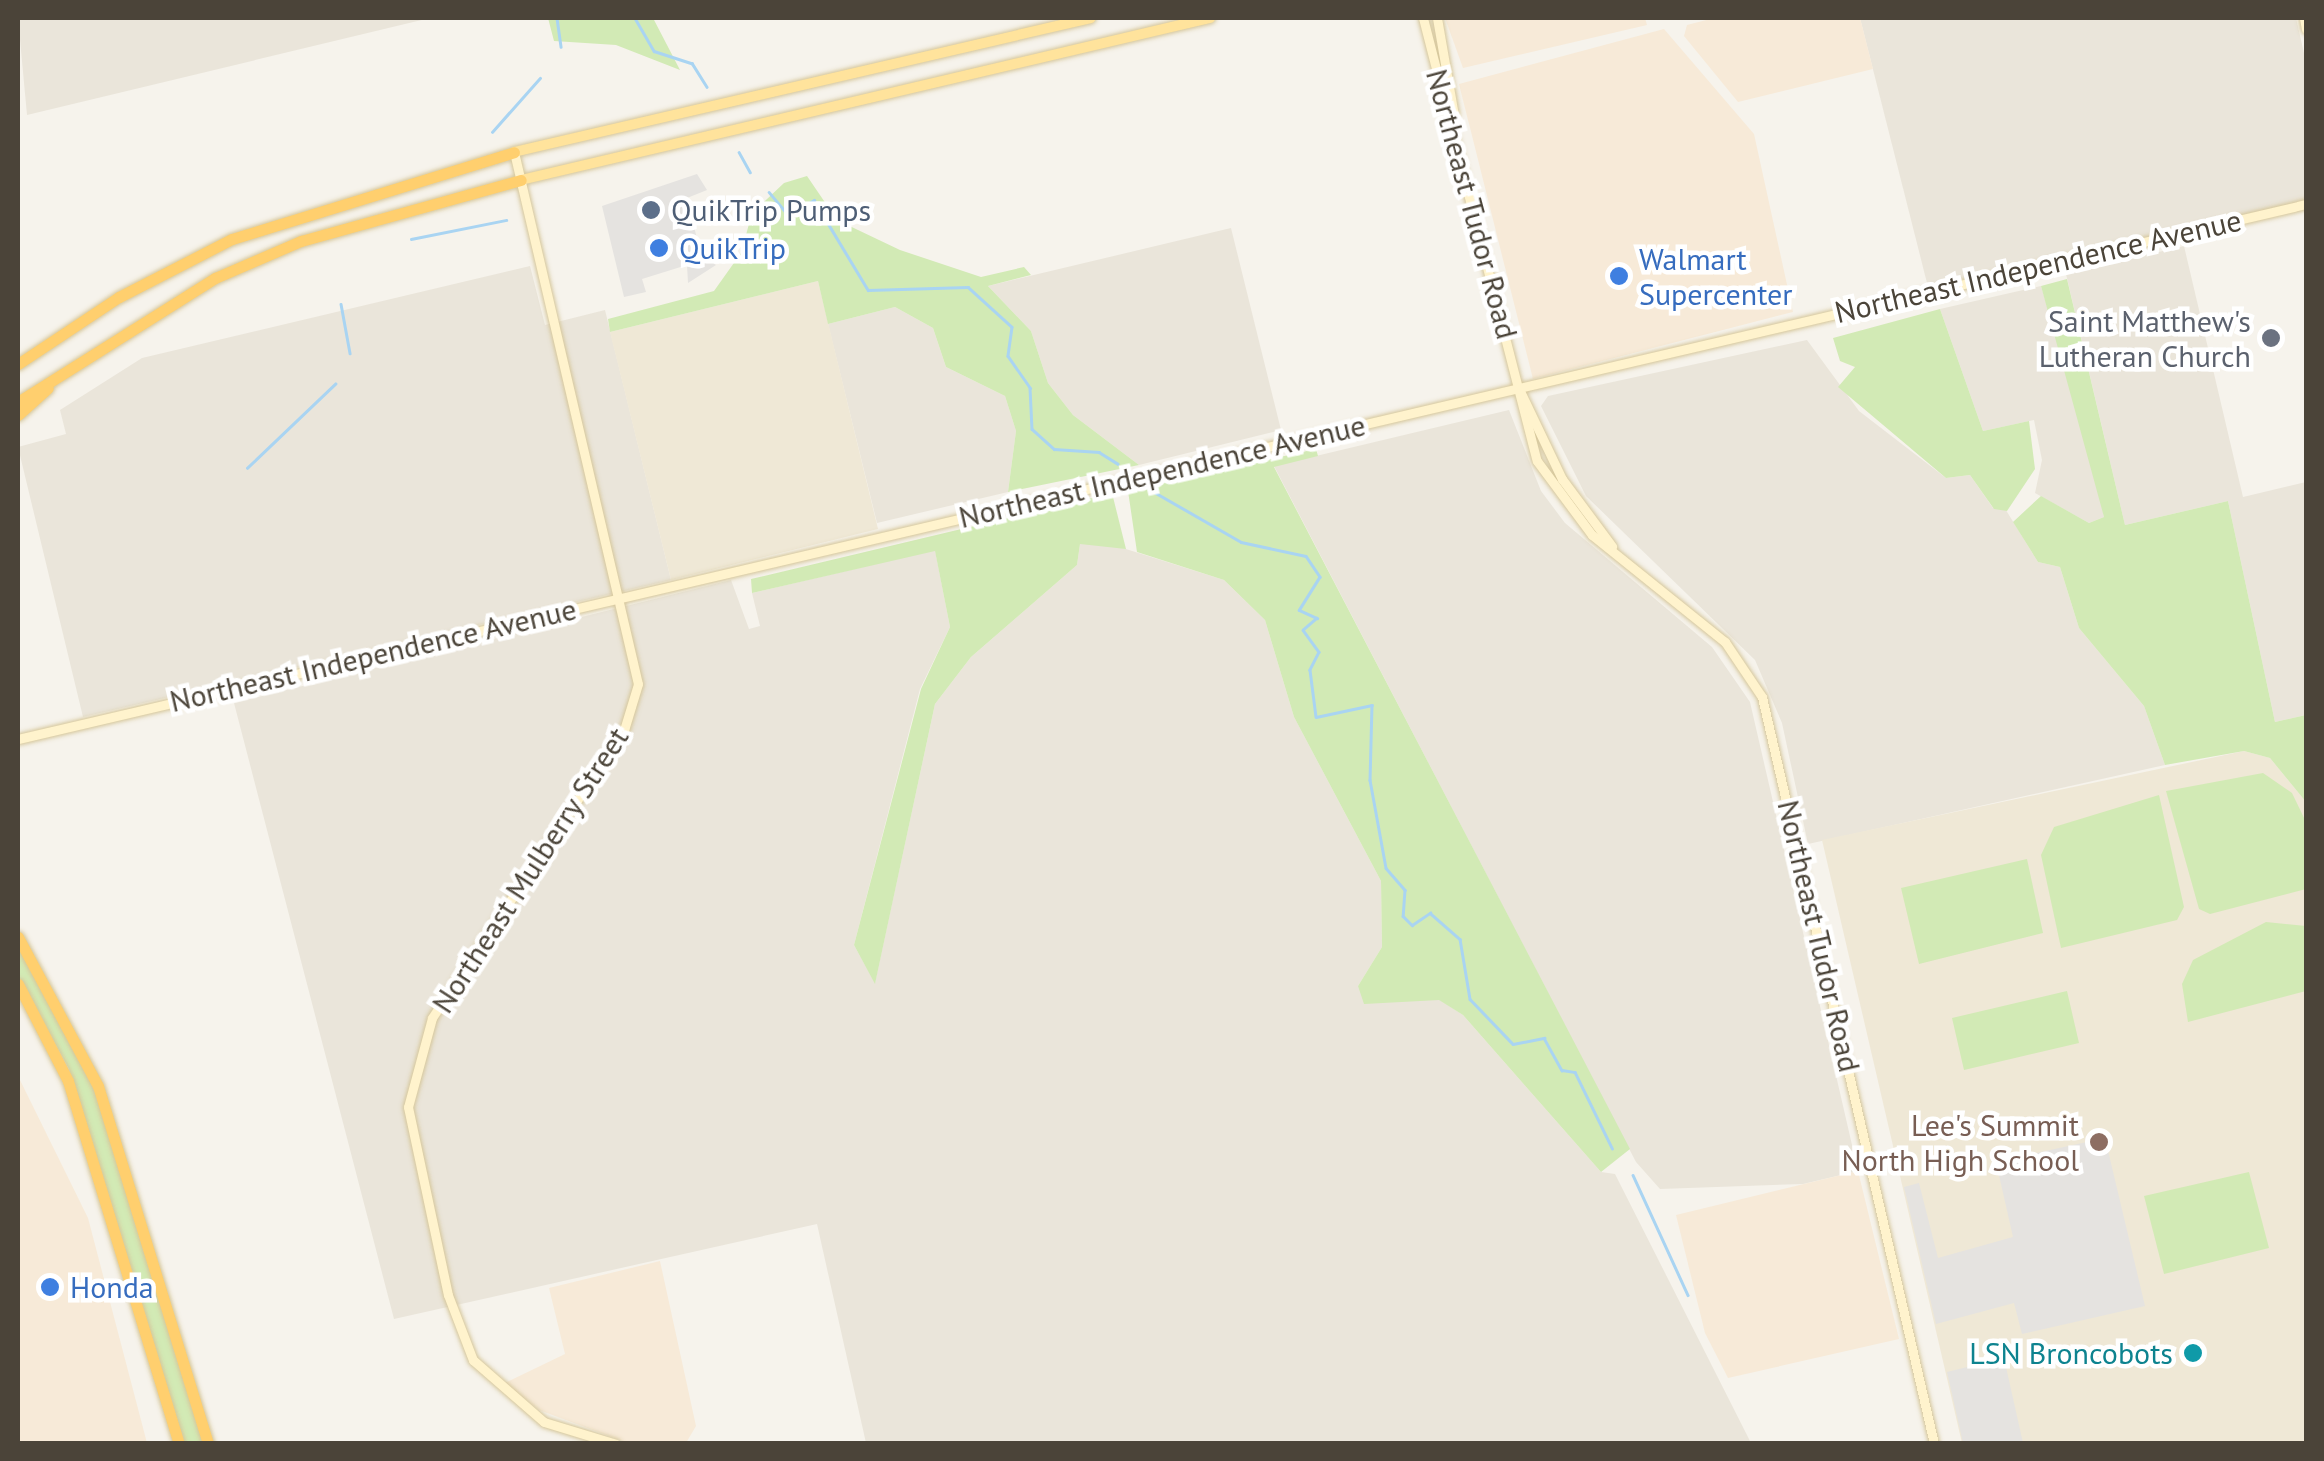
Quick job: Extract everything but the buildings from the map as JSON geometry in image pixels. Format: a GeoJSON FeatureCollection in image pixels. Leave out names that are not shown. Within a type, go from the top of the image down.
{"type":"FeatureCollection","features":[{"type":"Feature","properties":{"kind":"highway"},"geometry":{"type":"LineString","coordinates":[[18,362],[232,239],[514,152]]}},
{"type":"Feature","properties":{"kind":"highway"},"geometry":{"type":"LineString","coordinates":[[18,402],[163,304],[301,241],[522,180]]}},
{"type":"Feature","properties":{"kind":"highway"},"geometry":{"type":"LineString","coordinates":[[18,415],[94,350]]}},
{"type":"Feature","properties":{"kind":"highway"},"geometry":{"type":"LineString","coordinates":[[18,936],[98,1086],[208,1444]]}},
{"type":"Feature","properties":{"kind":"highway"},"geometry":{"type":"LineString","coordinates":[[18,984],[68,1081],[179,1444]]}},
{"type":"Feature","properties":{"kind":"main road"},"geometry":{"type":"LineString","coordinates":[[514,152],[1092,18]]}},
{"type":"Feature","properties":{"kind":"main road"},"geometry":{"type":"LineString","coordinates":[[522,180],[1210,18]]}},
{"type":"Feature","properties":{"kind":"street","name":"Northeast Tudor Road"},"geometry":{"type":"LineString","coordinates":[[1424,18],[1439,81],[1454,115],[1520,391],[1562,479],[1612,546],[1725,642],[1762,697],[1934,1444]]}},
{"type":"Feature","properties":{"kind":"street"},"geometry":{"type":"LineString","coordinates":[[1437,18],[1454,90],[1454,115]]}},
{"type":"Feature","properties":{"kind":"street"},"geometry":{"type":"LineString","coordinates":[[2304,18],[2306,29]]}},
{"type":"Feature","properties":{"kind":"street"},"geometry":{"type":"LineString","coordinates":[[1434,59],[1450,75]]}},
{"type":"Feature","properties":{"kind":"street"},"geometry":{"type":"LineString","coordinates":[[1439,81],[1454,90]]}},
{"type":"Feature","properties":{"kind":"street","name":"Northeast Mulberry Street"},"geometry":{"type":"LineString","coordinates":[[514,152],[624,597],[638,684],[624,730],[432,1018],[408,1107],[448,1295],[473,1360],[544,1422],[616,1444]]}},
{"type":"Feature","properties":{"kind":"street","name":"Northeast Independence Avenue"},"geometry":{"type":"LineString","coordinates":[[18,739],[1520,391],[2306,204]]}},
{"type":"Feature","properties":{"kind":"shaded area"},"geometry":{"type":"Polygon","coordinates":[[[18,18],[430,18],[27,115],[18,18]]]}},
{"type":"Feature","properties":{"kind":"shaded area"},"geometry":{"type":"Polygon","coordinates":[[[1445,18],[1645,18],[1647,25],[1463,68],[1445,18]]]}},
{"type":"Feature","properties":{"kind":"shaded area"},"geometry":{"type":"Polygon","coordinates":[[[1714,18],[1860,18],[1873,69],[1738,102],[1684,36],[1687,25],[1714,18]]]}},
{"type":"Feature","properties":{"kind":"shaded area"},"geometry":{"type":"Polygon","coordinates":[[[1860,18],[2296,18],[2306,62],[2306,203],[1928,287],[1860,18]]]}},
{"type":"Feature","properties":{"kind":"shaded area"},"geometry":{"type":"Polygon","coordinates":[[[1664,29],[1754,134],[1793,312],[1533,379],[1459,84],[1664,29]]]}},
{"type":"Feature","properties":{"kind":"shaded area"},"geometry":{"type":"Polygon","coordinates":[[[697,174],[707,190],[687,198],[701,255],[716,265],[688,283],[687,265],[642,279],[646,292],[624,297],[602,206],[697,174]]]}},
{"type":"Feature","properties":{"kind":"shaded area"},"geometry":{"type":"Polygon","coordinates":[[[1231,228],[1281,430],[1139,465],[1073,415],[1048,383],[1031,331],[988,286],[1231,228]]]}},
{"type":"Feature","properties":{"kind":"shaded area"},"geometry":{"type":"Polygon","coordinates":[[[2184,246],[2243,497],[2306,482],[2306,715],[2275,722],[2228,501],[2125,525],[2066,274],[2184,246]]]}},
{"type":"Feature","properties":{"kind":"shaded area"},"geometry":{"type":"Polygon","coordinates":[[[530,266],[545,325],[605,310],[671,580],[83,717],[18,447],[66,434],[60,410],[142,358],[530,266]]]}},
{"type":"Feature","properties":{"kind":"shaded area"},"geometry":{"type":"Polygon","coordinates":[[[818,281],[878,529],[671,580],[610,332],[818,281]]]}},
{"type":"Feature","properties":{"kind":"shaded area"},"geometry":{"type":"Polygon","coordinates":[[[2041,286],[2094,460],[2104,517],[2089,523],[2035,493],[2042,460],[2034,420],[1983,431],[1940,309],[2041,286]]]}},
{"type":"Feature","properties":{"kind":"shaded area"},"geometry":{"type":"Polygon","coordinates":[[[895,307],[933,328],[946,367],[1005,396],[1016,431],[1008,492],[877,523],[828,324],[895,307]]]}},
{"type":"Feature","properties":{"kind":"shaded area"},"geometry":{"type":"Polygon","coordinates":[[[1807,340],[1859,411],[1946,478],[1970,475],[1993,508],[2004,507],[2038,562],[2060,567],[2079,628],[2144,706],[2165,765],[1808,844],[1782,723],[1755,660],[1586,496],[1541,406],[1548,396],[1807,340]]]}},
{"type":"Feature","properties":{"kind":"shaded area"},"geometry":{"type":"Polygon","coordinates":[[[1509,410],[1541,491],[1565,523],[1712,647],[1750,702],[1858,1171],[1803,1184],[1660,1189],[1636,1162],[1274,466],[1509,410]]]}},
{"type":"Feature","properties":{"kind":"shaded area"},"geometry":{"type":"Polygon","coordinates":[[[1080,544],[1110,544],[1224,580],[1265,620],[1294,717],[1381,881],[1382,947],[1358,986],[1440,1000],[1463,1015],[1601,1172],[1615,1174],[1751,1443],[866,1443],[817,1224],[394,1319],[234,703],[731,580],[749,629],[760,626],[752,593],[935,550],[950,627],[920,689],[854,945],[875,983],[935,704],[971,657],[1077,565],[1080,544]]]}},
{"type":"Feature","properties":{"kind":"shaded area","name":"Lee's Summit North High School"},"geometry":{"type":"Polygon","coordinates":[[[2244,751],[2270,758],[2306,802],[2306,1443],[1962,1443],[1822,840],[2244,751]]]}},
{"type":"Feature","properties":{"kind":"shaded area"},"geometry":{"type":"Polygon","coordinates":[[[18,1076],[88,1218],[147,1443],[18,1443],[18,1076]]]}},
{"type":"Feature","properties":{"kind":"shaded area"},"geometry":{"type":"Polygon","coordinates":[[[2105,1138],[2145,1306],[2022,1334],[2014,1303],[1936,1324],[1904,1187],[1919,1183],[1938,1258],[2013,1237],[1996,1162],[2105,1138]]]}},
{"type":"Feature","properties":{"kind":"shaded area"},"geometry":{"type":"Polygon","coordinates":[[[1858,1171],[1899,1339],[1728,1378],[1705,1333],[1676,1215],[1858,1171]]]}},
{"type":"Feature","properties":{"kind":"shaded area"},"geometry":{"type":"Polygon","coordinates":[[[660,1261],[696,1426],[686,1443],[628,1443],[539,1410],[505,1383],[565,1354],[549,1288],[660,1261]]]}},
{"type":"Feature","properties":{"kind":"shaded area"},"geometry":{"type":"Polygon","coordinates":[[[2004,1358],[2023,1443],[1963,1443],[1947,1372],[2004,1358]]]}},
{"type":"Feature","properties":{"kind":"green space"},"geometry":{"type":"Polygon","coordinates":[[[548,18],[653,18],[680,70],[616,45],[554,41],[548,18]]]}},
{"type":"Feature","properties":{"kind":"green space"},"geometry":{"type":"Polygon","coordinates":[[[807,176],[837,220],[900,250],[981,277],[1024,267],[1031,275],[988,286],[1031,331],[1048,383],[1073,415],[1139,465],[1008,492],[1016,431],[1005,396],[946,367],[933,328],[895,307],[828,324],[818,281],[610,332],[608,319],[714,291],[741,253],[752,213],[784,183],[807,176]]]}},
{"type":"Feature","properties":{"kind":"green space"},"geometry":{"type":"Polygon","coordinates":[[[2067,279],[2125,525],[2228,501],[2275,722],[2306,715],[2306,802],[2270,758],[2244,751],[2165,765],[2144,706],[2079,628],[2060,567],[2038,562],[2013,522],[2041,496],[2089,523],[2104,517],[2041,286],[2067,279]]]}},
{"type":"Feature","properties":{"kind":"green space"},"geometry":{"type":"Polygon","coordinates":[[[1940,309],[1983,431],[2029,421],[2035,469],[2007,511],[1994,509],[1970,475],[1946,478],[1838,387],[1855,367],[1840,361],[1833,338],[1940,309]]]}},
{"type":"Feature","properties":{"kind":"green space"},"geometry":{"type":"Polygon","coordinates":[[[1316,449],[1318,456],[1274,467],[1630,1149],[1601,1172],[1463,1015],[1439,1000],[1364,1004],[1358,986],[1382,947],[1381,881],[1294,717],[1265,620],[1224,580],[1137,552],[1128,491],[1316,449]]]}},
{"type":"Feature","properties":{"kind":"green space"},"geometry":{"type":"Polygon","coordinates":[[[1112,493],[1126,549],[1080,544],[1077,565],[971,657],[935,704],[875,984],[854,945],[921,689],[950,627],[935,551],[752,593],[751,579],[1112,493]]]}},
{"type":"Feature","properties":{"kind":"green space"},"geometry":{"type":"Polygon","coordinates":[[[2263,773],[2292,793],[2306,822],[2306,889],[2210,914],[2199,909],[2166,791],[2263,773]]]}},
{"type":"Feature","properties":{"kind":"green space"},"geometry":{"type":"Polygon","coordinates":[[[2159,795],[2184,907],[2177,920],[2061,948],[2041,855],[2054,827],[2159,795]]]}},
{"type":"Feature","properties":{"kind":"green space"},"geometry":{"type":"Polygon","coordinates":[[[2027,859],[2043,933],[1919,964],[1901,888],[2027,859]]]}},
{"type":"Feature","properties":{"kind":"green space"},"geometry":{"type":"Polygon","coordinates":[[[2266,922],[2306,926],[2306,991],[2188,1022],[2182,984],[2193,960],[2266,922]]]}},
{"type":"Feature","properties":{"kind":"green space"},"geometry":{"type":"Polygon","coordinates":[[[18,944],[94,1086],[203,1443],[184,1443],[69,1069],[18,975],[18,944]]]}},
{"type":"Feature","properties":{"kind":"green space"},"geometry":{"type":"Polygon","coordinates":[[[2067,991],[2079,1043],[1964,1070],[1952,1018],[2067,991]]]}},
{"type":"Feature","properties":{"kind":"green space"},"geometry":{"type":"Polygon","coordinates":[[[2249,1172],[2269,1248],[2164,1274],[2144,1196],[2249,1172]]]}},
{"type":"Feature","properties":{"kind":"waterway"},"geometry":{"type":"LineString","coordinates":[[557,18],[561,47]]}},
{"type":"Feature","properties":{"kind":"waterway"},"geometry":{"type":"LineString","coordinates":[[635,18],[654,51],[692,63],[707,87]]}},
{"type":"Feature","properties":{"kind":"waterway"},"geometry":{"type":"LineString","coordinates":[[492,132],[540,78]]}},
{"type":"Feature","properties":{"kind":"waterway"},"geometry":{"type":"LineString","coordinates":[[739,152],[750,172]]}},
{"type":"Feature","properties":{"kind":"waterway"},"geometry":{"type":"LineString","coordinates":[[769,192],[788,215],[814,200],[868,290],[968,287],[1012,327],[1008,356],[1030,388],[1032,429],[1054,449],[1099,452],[1118,464]]}},
{"type":"Feature","properties":{"kind":"waterway"},"geometry":{"type":"LineString","coordinates":[[411,239],[506,220]]}},
{"type":"Feature","properties":{"kind":"waterway"},"geometry":{"type":"LineString","coordinates":[[341,304],[350,353]]}},
{"type":"Feature","properties":{"kind":"waterway"},"geometry":{"type":"LineString","coordinates":[[247,468],[335,384]]}},
{"type":"Feature","properties":{"kind":"waterway"},"geometry":{"type":"LineString","coordinates":[[1149,489],[1241,542],[1306,556],[1320,577],[1299,610],[1317,618],[1303,630],[1319,652],[1310,670],[1316,717],[1372,705],[1370,780],[1386,868],[1405,890],[1403,916],[1412,925],[1430,913],[1460,939],[1470,999],[1513,1044],[1544,1038],[1562,1070],[1575,1072],[1612,1148]]}},
{"type":"Feature","properties":{"kind":"waterway"},"geometry":{"type":"LineString","coordinates":[[1633,1175],[1688,1295]]}},
{"type":"Feature","properties":{"kind":"place","name":"QuikTrip Pumps"},"geometry":{"type":"Point","coordinates":[651,210]}},
{"type":"Feature","properties":{"kind":"place","name":"QuikTrip"},"geometry":{"type":"Point","coordinates":[659,248]}},
{"type":"Feature","properties":{"kind":"place","name":"Walmart Supercenter"},"geometry":{"type":"Point","coordinates":[1619,276]}},
{"type":"Feature","properties":{"kind":"place","name":"Saint Matthew's Lutheran Church"},"geometry":{"type":"Point","coordinates":[2271,338]}},
{"type":"Feature","properties":{"kind":"place","name":"Lee's Summit North High School"},"geometry":{"type":"Point","coordinates":[2099,1142]}},
{"type":"Feature","properties":{"kind":"place","name":"Honda"},"geometry":{"type":"Point","coordinates":[50,1287]}},
{"type":"Feature","properties":{"kind":"place","name":"LSN Broncobots"},"geometry":{"type":"Point","coordinates":[2193,1353]}}]}
